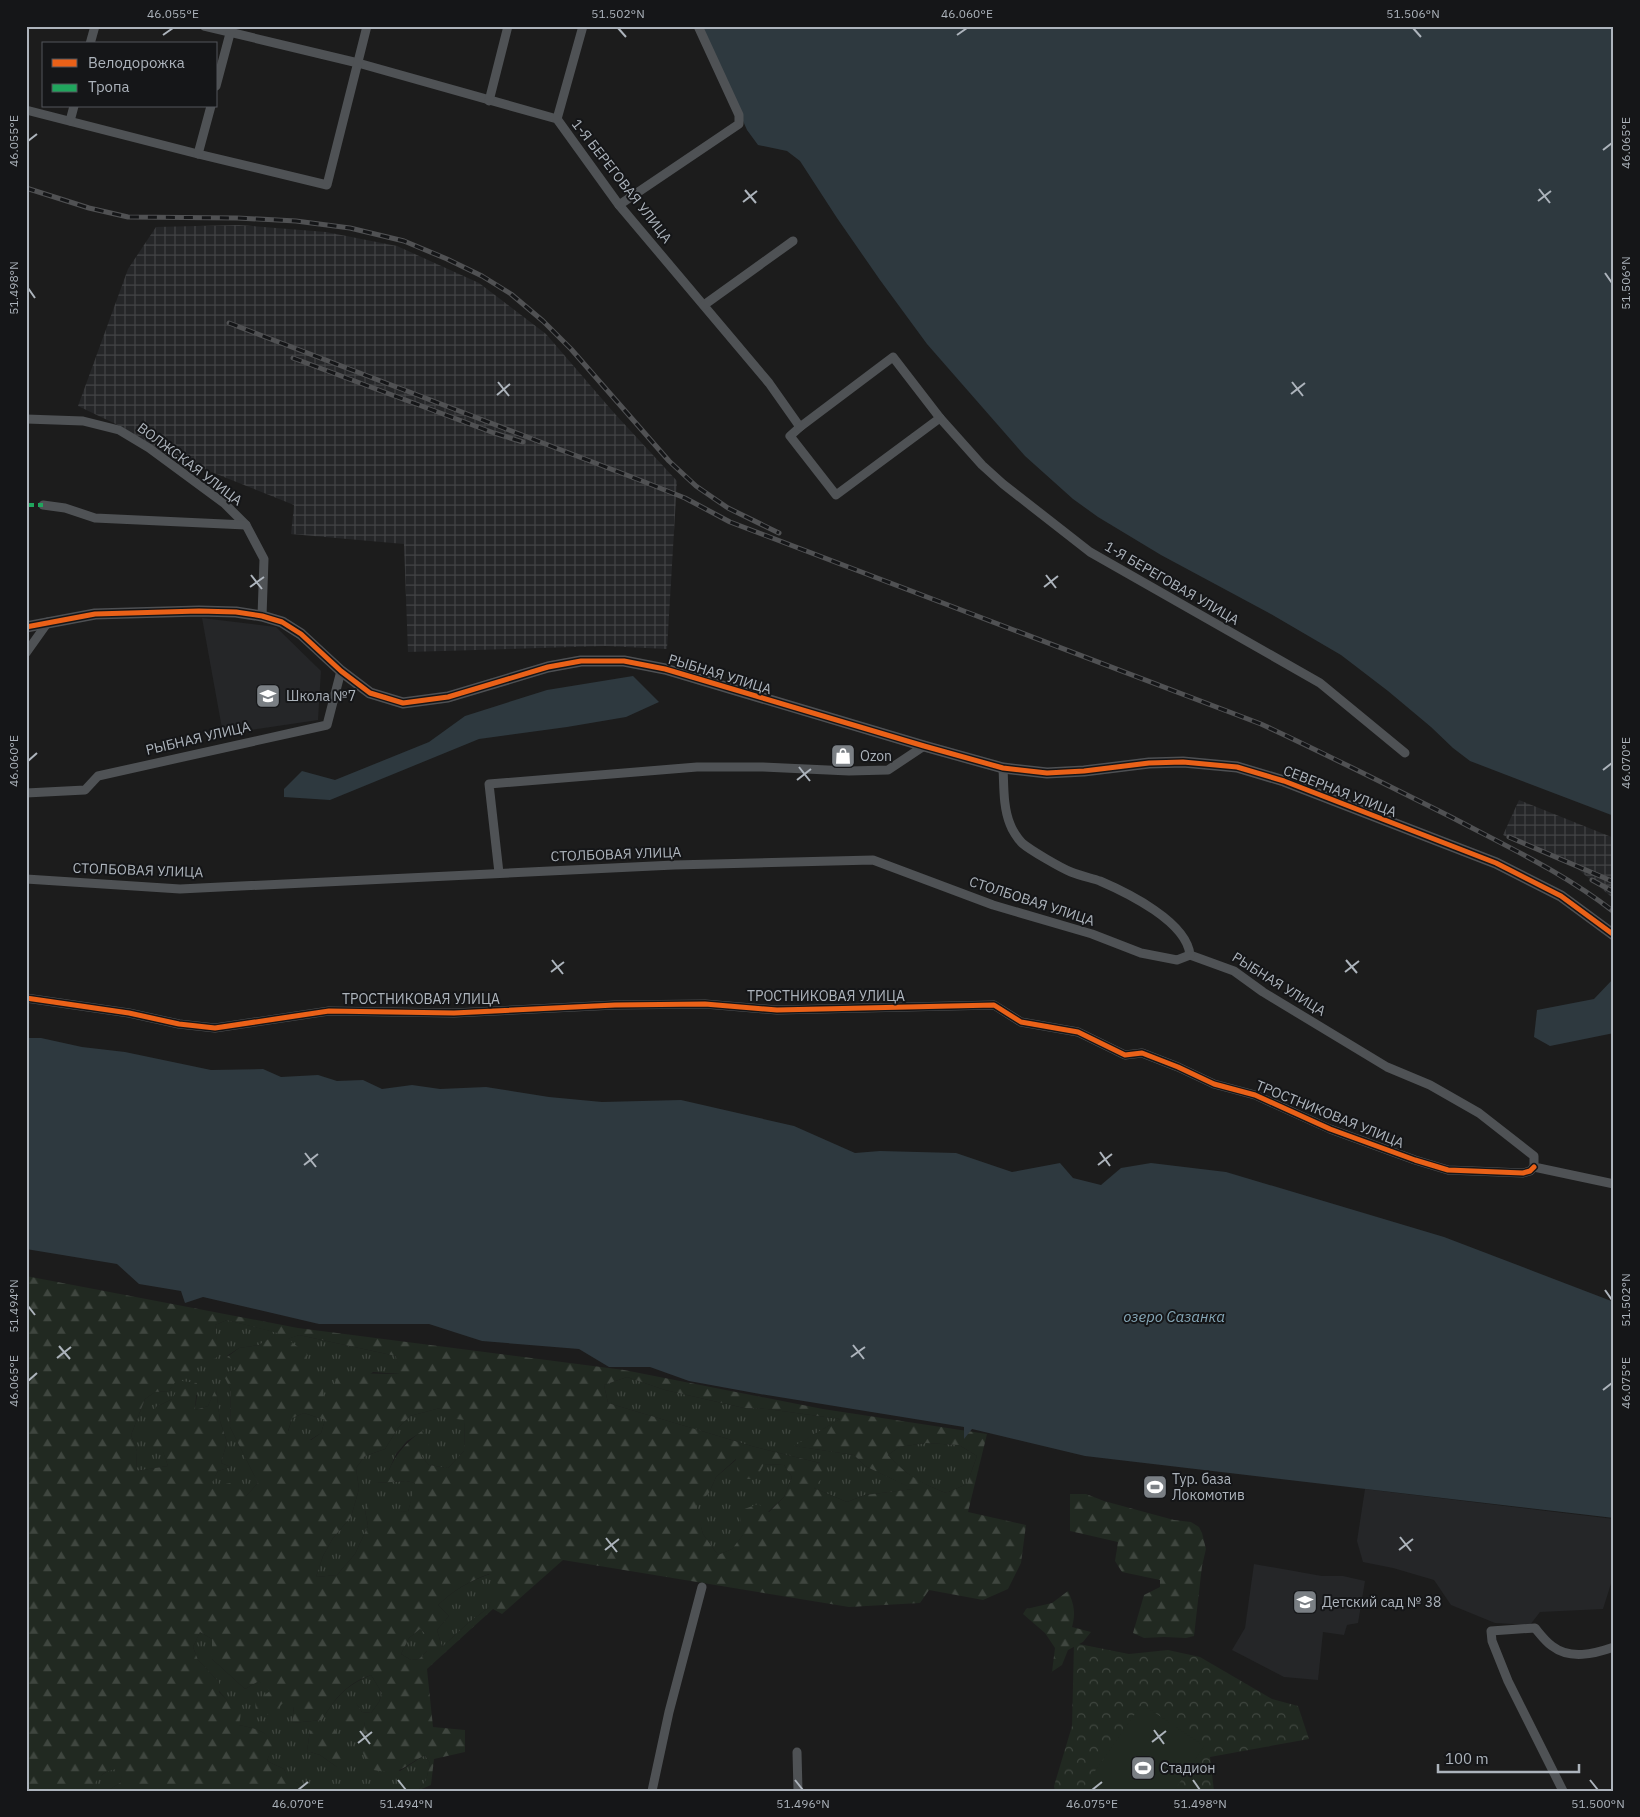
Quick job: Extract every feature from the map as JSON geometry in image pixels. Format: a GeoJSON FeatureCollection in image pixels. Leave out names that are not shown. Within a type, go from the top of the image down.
{"type":"FeatureCollection","features":[{"type":"Feature","properties":{"kind":"street"},"geometry":{"type":"LineString","coordinates":[[91,42],[95,26]]}},
{"type":"Feature","properties":{"kind":"street","name":"1-Я БЕРЕГОВАЯ УЛИЦА"},"geometry":{"type":"LineString","coordinates":[[204,26],[232,29],[557,119],[620,205],[769,383],[800,427],[893,357],[940,418],[982,465],[1003,484],[1090,552],[1320,683],[1405,752]]}},
{"type":"Feature","properties":{"kind":"street"},"geometry":{"type":"LineString","coordinates":[[26,110],[327,185],[367,26]]}},
{"type":"Feature","properties":{"kind":"street"},"geometry":{"type":"LineString","coordinates":[[489,101],[508,26]]}},
{"type":"Feature","properties":{"kind":"street"},"geometry":{"type":"LineString","coordinates":[[557,119],[583,26]]}},
{"type":"Feature","properties":{"kind":"street"},"geometry":{"type":"LineString","coordinates":[[620,205],[739,124],[739,115],[698,26]]}},
{"type":"Feature","properties":{"kind":"street"},"geometry":{"type":"LineString","coordinates":[[218,79],[232,29]]}},
{"type":"Feature","properties":{"kind":"street"},"geometry":{"type":"LineString","coordinates":[[70,121],[73,108]]}},
{"type":"Feature","properties":{"kind":"street"},"geometry":{"type":"LineString","coordinates":[[198,154],[210,108]]}},
{"type":"Feature","properties":{"kind":"street"},"geometry":{"type":"LineString","coordinates":[[704,305],[794,241]]}},
{"type":"Feature","properties":{"kind":"street"},"geometry":{"type":"LineString","coordinates":[[800,427],[790,436],[836,495],[940,418]]}},
{"type":"Feature","properties":{"kind":"street","name":"ВОЛЖСКАЯ УЛИЦА"},"geometry":{"type":"LineString","coordinates":[[26,419],[83,421],[119,430],[149,448],[225,504],[246,526],[264,559],[262,616]]}},
{"type":"Feature","properties":{"kind":"street","name":"ВОЛЖСКАЯ УЛИЦА"},"geometry":{"type":"LineString","coordinates":[[43,505],[65,508],[95,518],[246,526]]}},
{"type":"Feature","properties":{"kind":"street","name":"РЫБНАЯ УЛИЦА"},"geometry":{"type":"LineString","coordinates":[[26,626],[95,614],[199,611],[236,612],[262,616],[282,622],[301,634],[341,671],[370,693],[403,704],[448,696],[548,667],[581,661],[624,660],[665,669],[1003,768]]}},
{"type":"Feature","properties":{"kind":"street"},"geometry":{"type":"LineString","coordinates":[[26,653],[48,622]]}},
{"type":"Feature","properties":{"kind":"street","name":"РЫБНАЯ УЛИЦА"},"geometry":{"type":"LineString","coordinates":[[26,793],[85,790],[98,776],[327,725],[341,671]]}},
{"type":"Feature","properties":{"kind":"street"},"geometry":{"type":"LineString","coordinates":[[499,873],[489,784],[697,767],[763,767],[849,771],[888,770],[924,746]]}},
{"type":"Feature","properties":{"kind":"street","name":"СЕВЕРНАЯ УЛИЦА"},"geometry":{"type":"LineString","coordinates":[[1003,768],[1047,773],[1084,771],[1149,763],[1183,762],[1237,767],[1284,781],[1496,863],[1561,896],[1614,935]]}},
{"type":"Feature","properties":{"kind":"street"},"geometry":{"type":"LineString","coordinates":[[1003,768],[1010,825],[1021,843],[1070,871],[1101,882],[1156,910],[1174,925],[1186,940],[1190,948],[1190,955]]}},
{"type":"Feature","properties":{"kind":"street","name":"СТОЛБОВАЯ УЛИЦА"},"geometry":{"type":"LineString","coordinates":[[26,878],[180,888],[674,865],[873,860],[993,905],[1092,934],[1141,953],[1177,960],[1190,955]]}},
{"type":"Feature","properties":{"kind":"street","name":"РЫБНАЯ УЛИЦА"},"geometry":{"type":"LineString","coordinates":[[1190,955],[1234,971],[1263,992],[1387,1067],[1430,1085],[1479,1113],[1534,1156],[1534,1167]]}},
{"type":"Feature","properties":{"kind":"street","name":"ТРОСТНИКОВАЯ УЛИЦА"},"geometry":{"type":"LineString","coordinates":[[26,998],[129,1013],[179,1024],[215,1028],[329,1011],[454,1013],[615,1005],[705,1004],[777,1010],[994,1005],[1021,1022],[1078,1032],[1125,1054],[1142,1053],[1214,1084],[1254,1095],[1330,1129],[1448,1170],[1523,1174],[1534,1167]]}},
{"type":"Feature","properties":{"kind":"street"},"geometry":{"type":"LineString","coordinates":[[1534,1167],[1614,1184]]}},
{"type":"Feature","properties":{"kind":"street"},"geometry":{"type":"LineString","coordinates":[[652,1791],[669,1712],[702,1587]]}},
{"type":"Feature","properties":{"kind":"street"},"geometry":{"type":"LineString","coordinates":[[1564,1791],[1508,1681],[1492,1642],[1491,1631],[1536,1628],[1552,1646],[1574,1655],[1598,1652],[1614,1647]]}},
{"type":"Feature","properties":{"kind":"street"},"geometry":{"type":"LineString","coordinates":[[797,1752],[798,1791]]}},
{"type":"Feature","properties":{"kind":"shaded area"},"geometry":{"type":"Polygon","coordinates":[[[239,225],[326,232],[397,246],[479,283],[546,334],[615,414],[677,481],[667,649],[605,646],[408,652],[404,544],[291,534],[294,505],[156,450],[124,428],[78,406],[128,269],[156,227],[239,225]]]}},
{"type":"Feature","properties":{"kind":"shaded area","name":"Школа №7"},"geometry":{"type":"Polygon","coordinates":[[[202,618],[276,627],[321,671],[318,720],[223,734],[202,618]]]}},
{"type":"Feature","properties":{"kind":"shaded area"},"geometry":{"type":"Polygon","coordinates":[[[1519,800],[1614,838],[1614,899],[1574,866],[1503,835],[1519,800]]]}},
{"type":"Feature","properties":{"kind":"shaded area"},"geometry":{"type":"Polygon","coordinates":[[[1365,1489],[1614,1519],[1614,1574],[1603,1609],[1540,1612],[1530,1625],[1495,1623],[1451,1605],[1434,1580],[1393,1568],[1363,1562],[1357,1541],[1365,1489]]]}},
{"type":"Feature","properties":{"kind":"shaded area","name":"Детский сад № 38"},"geometry":{"type":"Polygon","coordinates":[[[1254,1564],[1322,1576],[1343,1576],[1365,1581],[1358,1623],[1347,1625],[1344,1635],[1323,1632],[1318,1680],[1284,1677],[1232,1650],[1245,1628],[1254,1564]]]}},
{"type":"Feature","properties":{"kind":"green space"},"geometry":{"type":"Polygon","coordinates":[[[26,1276],[298,1328],[624,1370],[823,1409],[987,1434],[968,1512],[1026,1525],[1021,1563],[1008,1589],[983,1600],[929,1590],[920,1603],[849,1607],[563,1560],[502,1614],[493,1609],[427,1669],[433,1727],[465,1730],[465,1752],[434,1759],[431,1785],[417,1791],[426,1781],[430,1763],[425,1755],[399,1770],[388,1772],[369,1769],[360,1745],[365,1722],[344,1722],[345,1714],[356,1703],[362,1712],[371,1713],[379,1702],[382,1693],[371,1675],[348,1687],[322,1720],[292,1723],[294,1707],[285,1701],[271,1715],[256,1712],[255,1702],[270,1691],[259,1681],[245,1689],[212,1659],[212,1639],[200,1632],[193,1647],[198,1660],[219,1682],[219,1692],[241,1713],[239,1725],[259,1730],[267,1735],[274,1743],[267,1761],[284,1769],[288,1778],[298,1783],[306,1791],[107,1791],[120,1783],[123,1769],[112,1770],[103,1774],[90,1791],[26,1791],[26,1276]],[[227,1320],[215,1325],[219,1356],[178,1378],[169,1391],[155,1392],[145,1399],[131,1435],[137,1451],[136,1471],[168,1466],[163,1452],[150,1448],[149,1423],[156,1407],[172,1399],[182,1381],[197,1383],[195,1410],[208,1406],[216,1388],[220,1421],[227,1442],[221,1463],[231,1467],[218,1471],[209,1488],[234,1482],[246,1496],[258,1483],[230,1427],[231,1390],[223,1374],[237,1369],[240,1363],[227,1357],[239,1348],[259,1345],[278,1333],[227,1320]],[[299,1335],[288,1339],[308,1355],[298,1373],[318,1372],[323,1384],[324,1409],[339,1373],[400,1374],[396,1356],[299,1335]],[[627,1377],[604,1385],[608,1403],[755,1447],[820,1463],[825,1474],[814,1488],[847,1502],[865,1495],[913,1489],[865,1466],[854,1455],[794,1446],[840,1419],[767,1409],[744,1408],[665,1390],[627,1377]],[[440,1408],[410,1416],[398,1428],[385,1449],[365,1456],[356,1468],[359,1489],[351,1517],[333,1538],[323,1556],[316,1577],[337,1575],[355,1554],[368,1526],[365,1510],[372,1499],[388,1510],[408,1512],[415,1483],[406,1481],[376,1483],[381,1471],[389,1470],[399,1453],[412,1439],[423,1430],[429,1444],[421,1456],[429,1465],[448,1468],[464,1451],[465,1420],[448,1418],[440,1408]],[[304,1413],[292,1418],[288,1431],[311,1440],[321,1433],[325,1420],[304,1413]],[[926,1443],[899,1447],[888,1455],[914,1478],[946,1493],[967,1484],[977,1456],[959,1445],[926,1443]],[[736,1459],[716,1477],[709,1493],[696,1506],[703,1534],[718,1555],[732,1549],[743,1535],[739,1511],[758,1504],[769,1512],[784,1497],[792,1477],[784,1465],[764,1464],[756,1479],[739,1479],[736,1459]],[[489,1574],[468,1583],[438,1605],[449,1616],[437,1630],[442,1647],[488,1608],[498,1584],[489,1574]],[[420,1629],[409,1638],[401,1654],[411,1660],[419,1659],[427,1651],[422,1643],[426,1634],[420,1629]]]}},
{"type":"Feature","properties":{"kind":"green space"},"geometry":{"type":"Polygon","coordinates":[[[227,1320],[279,1333],[259,1345],[239,1348],[227,1356],[241,1363],[237,1369],[224,1374],[231,1390],[230,1427],[258,1483],[246,1496],[208,1488],[218,1471],[231,1467],[221,1463],[227,1442],[220,1421],[216,1389],[208,1406],[195,1410],[197,1395],[172,1399],[156,1407],[163,1451],[168,1466],[136,1471],[137,1451],[131,1435],[145,1399],[155,1392],[169,1391],[177,1378],[218,1356],[215,1325],[227,1320]]]}},
{"type":"Feature","properties":{"kind":"green space"},"geometry":{"type":"Polygon","coordinates":[[[299,1335],[396,1356],[401,1374],[373,1372],[323,1410],[323,1384],[297,1373],[287,1339],[299,1335]]]}},
{"type":"Feature","properties":{"kind":"green space"},"geometry":{"type":"Polygon","coordinates":[[[627,1377],[665,1390],[744,1408],[767,1409],[840,1419],[795,1446],[854,1455],[865,1466],[914,1489],[865,1495],[847,1502],[814,1488],[820,1463],[755,1447],[608,1403],[604,1385],[627,1377]]]}},
{"type":"Feature","properties":{"kind":"green space"},"geometry":{"type":"Polygon","coordinates":[[[440,1408],[465,1420],[464,1451],[448,1468],[429,1465],[421,1456],[423,1431],[407,1441],[396,1454],[389,1470],[376,1483],[406,1481],[416,1483],[408,1512],[365,1510],[368,1526],[355,1554],[337,1575],[316,1577],[323,1556],[333,1538],[351,1517],[359,1489],[356,1468],[365,1456],[385,1449],[398,1428],[410,1416],[440,1408]]]}},
{"type":"Feature","properties":{"kind":"green space"},"geometry":{"type":"Polygon","coordinates":[[[304,1413],[325,1420],[321,1433],[310,1440],[288,1432],[292,1418],[304,1413]]]}},
{"type":"Feature","properties":{"kind":"green space"},"geometry":{"type":"Polygon","coordinates":[[[926,1443],[959,1445],[977,1456],[967,1484],[946,1493],[914,1478],[888,1455],[899,1447],[926,1443]]]}},
{"type":"Feature","properties":{"kind":"green space"},"geometry":{"type":"Polygon","coordinates":[[[737,1459],[763,1464],[784,1465],[792,1477],[784,1497],[743,1535],[732,1549],[718,1555],[703,1534],[695,1506],[709,1493],[716,1477],[737,1459]]]}},
{"type":"Feature","properties":{"kind":"green space"},"geometry":{"type":"Polygon","coordinates":[[[1070,1494],[1086,1494],[1104,1501],[1174,1520],[1191,1522],[1199,1527],[1206,1549],[1202,1566],[1194,1636],[1186,1638],[1144,1638],[1133,1633],[1144,1595],[1160,1587],[1160,1580],[1122,1572],[1115,1561],[1118,1542],[1070,1531],[1070,1494]]]}},
{"type":"Feature","properties":{"kind":"green space"},"geometry":{"type":"Polygon","coordinates":[[[490,1574],[499,1585],[488,1608],[442,1647],[437,1630],[449,1616],[438,1605],[462,1586],[490,1574]]]}},
{"type":"Feature","properties":{"kind":"green space"},"geometry":{"type":"Polygon","coordinates":[[[1068,1591],[1074,1609],[1072,1627],[1091,1632],[1083,1642],[1068,1650],[1062,1665],[1052,1672],[1055,1648],[1045,1633],[1023,1614],[1026,1609],[1052,1603],[1068,1591]]]}},
{"type":"Feature","properties":{"kind":"green space"},"geometry":{"type":"Polygon","coordinates":[[[420,1629],[426,1634],[427,1651],[419,1659],[411,1660],[401,1654],[409,1638],[420,1629]]]}},
{"type":"Feature","properties":{"kind":"green space"},"geometry":{"type":"Polygon","coordinates":[[[200,1632],[212,1639],[212,1659],[245,1689],[259,1681],[294,1706],[292,1723],[322,1720],[342,1693],[355,1683],[371,1675],[382,1693],[379,1702],[371,1713],[362,1712],[356,1703],[365,1722],[360,1745],[400,1771],[425,1755],[430,1763],[426,1781],[417,1791],[306,1791],[298,1783],[288,1779],[284,1769],[267,1761],[273,1743],[263,1732],[239,1725],[228,1701],[219,1691],[219,1682],[198,1660],[193,1647],[200,1632]],[[310,1731],[307,1751],[320,1755],[337,1767],[310,1731]]]}},
{"type":"Feature","properties":{"kind":"green space"},"geometry":{"type":"Polygon","coordinates":[[[1074,1643],[1129,1654],[1168,1650],[1200,1657],[1272,1699],[1298,1706],[1309,1739],[1210,1757],[1214,1791],[1055,1791],[1054,1786],[1072,1726],[1074,1643]]]}},
{"type":"Feature","properties":{"kind":"green space","name":"Стадион"},"geometry":{"type":"Polygon","coordinates":[[[1142,1704],[1204,1746],[1174,1791],[1081,1791],[1142,1704]]]}},
{"type":"Feature","properties":{"kind":"green space"},"geometry":{"type":"Polygon","coordinates":[[[334,1728],[347,1750],[337,1767],[320,1755],[307,1751],[310,1731],[334,1728]]]}},
{"type":"Feature","properties":{"kind":"green space"},"geometry":{"type":"Polygon","coordinates":[[[111,1769],[124,1769],[120,1783],[107,1791],[90,1791],[97,1778],[111,1769]]]}},
{"type":"Feature","properties":{"kind":"water"},"geometry":{"type":"Polygon","coordinates":[[[701,26],[1614,26],[1614,816],[1470,761],[1388,691],[1341,655],[1269,613],[1161,555],[1098,517],[1073,499],[1025,456],[927,344],[880,280],[800,161],[787,151],[758,145],[747,130],[701,26]]]}},
{"type":"Feature","properties":{"kind":"water"},"geometry":{"type":"Polygon","coordinates":[[[633,676],[659,702],[626,717],[479,739],[330,800],[284,797],[284,789],[302,771],[335,780],[429,742],[465,716],[547,690],[633,676]]]}},
{"type":"Feature","properties":{"kind":"water"},"geometry":{"type":"Polygon","coordinates":[[[1614,978],[1614,1033],[1550,1046],[1534,1037],[1537,1010],[1594,999],[1614,978]]]}},
{"type":"Feature","properties":{"kind":"water","name":"озеро Сазанка"},"geometry":{"type":"Polygon","coordinates":[[[26,1038],[41,1038],[82,1047],[125,1052],[211,1070],[263,1069],[281,1077],[318,1075],[337,1081],[363,1080],[382,1089],[412,1085],[440,1089],[486,1087],[549,1097],[602,1102],[681,1100],[794,1126],[855,1153],[880,1151],[956,1153],[1012,1172],[1060,1163],[1073,1178],[1101,1185],[1121,1168],[1151,1163],[1226,1172],[1444,1237],[1614,1302],[1614,1518],[1085,1456],[972,1429],[964,1439],[964,1427],[689,1381],[650,1367],[609,1367],[579,1349],[482,1341],[429,1324],[319,1324],[203,1297],[185,1303],[181,1291],[139,1284],[117,1264],[26,1249],[26,1038]]]}},
{"type":"Feature","properties":{"kind":"railway"},"geometry":{"type":"LineString","coordinates":[[26,188],[89,208],[128,217],[237,218],[296,221],[350,228],[404,241],[447,259],[482,276],[511,294],[543,321],[571,349],[669,461],[696,486],[728,508],[779,533]]}},
{"type":"Feature","properties":{"kind":"railway"},"geometry":{"type":"LineString","coordinates":[[229,323],[685,498],[730,522],[1261,724],[1515,850],[1556,873],[1614,912]]}},
{"type":"Feature","properties":{"kind":"railway"},"geometry":{"type":"LineString","coordinates":[[293,358],[523,442]]}},
{"type":"Feature","properties":{"kind":"railway"},"geometry":{"type":"LineString","coordinates":[[1509,837],[1614,882]]}},
{"type":"Feature","properties":{"kind":"railway"},"geometry":{"type":"LineString","coordinates":[[1592,880],[1614,892]]}},
{"type":"Feature","properties":{"kind":"marked path"},"geometry":{"type":"LineString","coordinates":[[26,505],[43,505]]}},
{"type":"Feature","properties":{"kind":"cycle path"},"geometry":{"type":"LineString","coordinates":[[26,627],[95,614],[199,611],[236,612],[262,616],[282,622],[301,634],[341,671],[370,693],[403,703],[448,697],[548,667],[581,661],[624,661],[665,669],[1003,768],[1047,773],[1084,771],[1149,763],[1183,762],[1237,767],[1284,781],[1496,863],[1561,896],[1614,935]]}},
{"type":"Feature","properties":{"kind":"cycle path"},"geometry":{"type":"LineString","coordinates":[[26,998],[129,1013],[179,1024],[215,1028],[329,1011],[454,1013],[615,1005],[705,1004],[777,1010],[994,1005],[1021,1022],[1078,1032],[1125,1055],[1142,1053],[1214,1084],[1255,1095],[1330,1129],[1448,1170],[1523,1173],[1530,1171],[1534,1167]]}},
{"type":"Feature","properties":{"kind":"place","name":"Школа №7"},"geometry":{"type":"Point","coordinates":[268,696]}},
{"type":"Feature","properties":{"kind":"place","name":"Ozon"},"geometry":{"type":"Point","coordinates":[843,756]}},
{"type":"Feature","properties":{"kind":"place","name":"Тур. база Локомотив"},"geometry":{"type":"Point","coordinates":[1155,1487]}},
{"type":"Feature","properties":{"kind":"place","name":"Детский сад № 38"},"geometry":{"type":"Point","coordinates":[1305,1602]}},
{"type":"Feature","properties":{"kind":"place","name":"Стадион"},"geometry":{"type":"Point","coordinates":[1143,1768]}}]}
